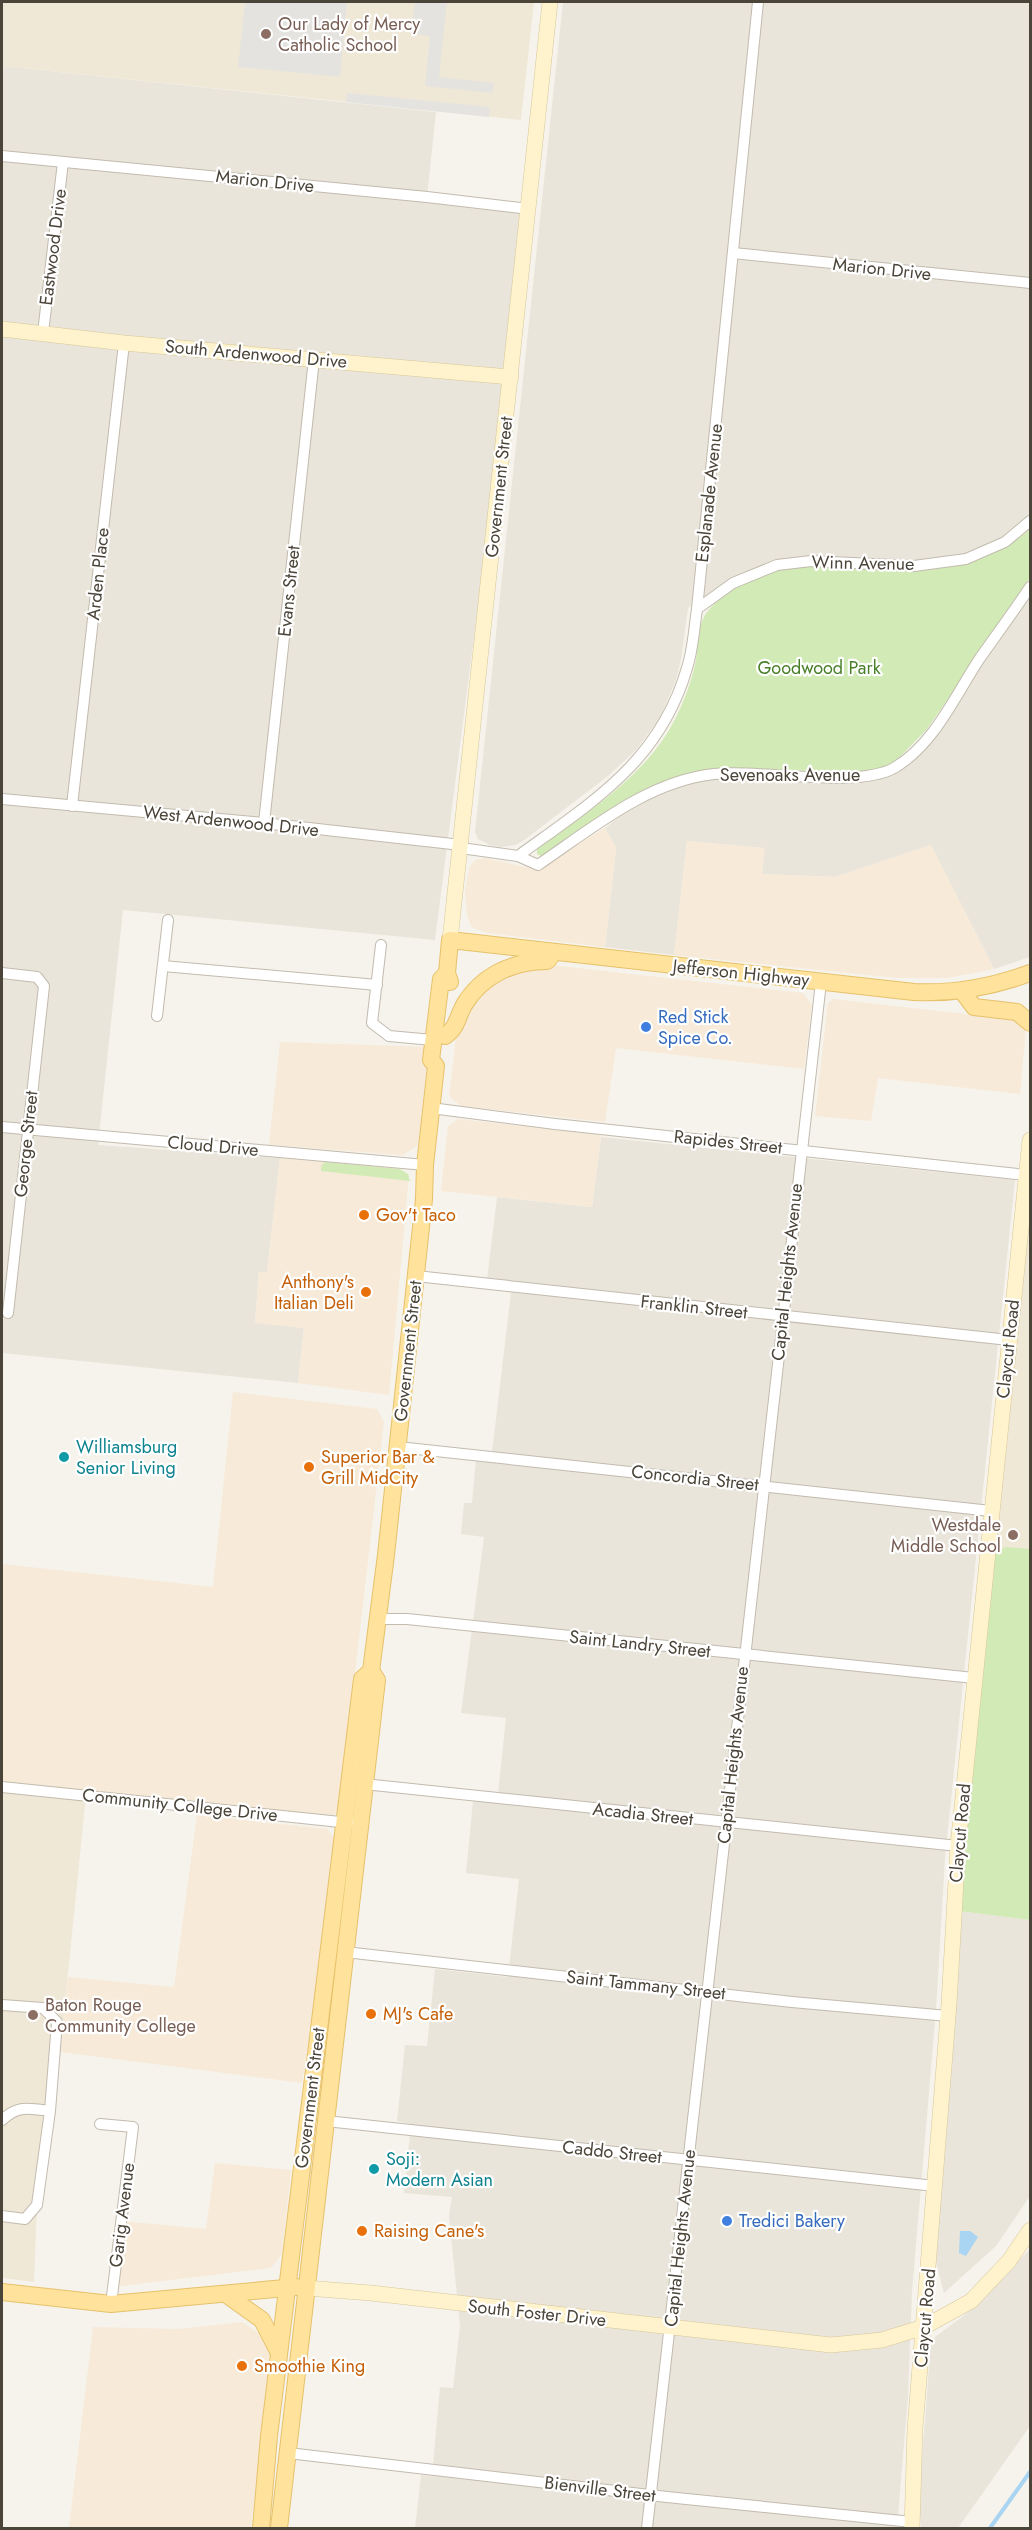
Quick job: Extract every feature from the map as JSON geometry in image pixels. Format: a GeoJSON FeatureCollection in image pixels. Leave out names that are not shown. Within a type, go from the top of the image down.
{"type":"FeatureCollection","features":[{"type":"Feature","properties":{"kind":"main road","name":"Jefferson Highway"},"geometry":{"type":"LineString","coordinates":[[450,940],[914,992],[962,991],[998,984],[1030,973]]}},
{"type":"Feature","properties":{"kind":"main road","name":"Government Street"},"geometry":{"type":"LineString","coordinates":[[279,2529],[345,1952],[356,1731],[362,1679],[370,1671],[378,1619],[424,1199],[425,1165],[436,1066],[431,1060],[439,1038],[450,979],[447,973],[450,940]]}},
{"type":"Feature","properties":{"kind":"main road"},"geometry":{"type":"LineString","coordinates":[[439,1038],[455,1029],[469,998],[489,977],[520,963],[547,961],[554,953]]}},
{"type":"Feature","properties":{"kind":"main road"},"geometry":{"type":"LineString","coordinates":[[962,991],[974,1007],[1017,1012],[1030,1023]]}},
{"type":"Feature","properties":{"kind":"main road","name":"Government Street"},"geometry":{"type":"LineString","coordinates":[[261,2529],[279,2354],[352,1823],[364,1784],[377,1680],[370,1671]]}},
{"type":"Feature","properties":{"kind":"main road"},"geometry":{"type":"LineString","coordinates":[[356,1731],[360,1740],[356,1774],[357,1780],[364,1784]]}},
{"type":"Feature","properties":{"kind":"main road","name":"South Foster Drive"},"geometry":{"type":"LineString","coordinates":[[2,2292],[111,2304],[227,2295],[288,2287],[306,2288]]}},
{"type":"Feature","properties":{"kind":"main road"},"geometry":{"type":"LineString","coordinates":[[227,2295],[262,2320],[279,2354]]}},
{"type":"Feature","properties":{"kind":"street","name":"Government Street"},"geometry":{"type":"LineString","coordinates":[[450,940],[550,2]]}},
{"type":"Feature","properties":{"kind":"street","name":"Esplanade Avenue"},"geometry":{"type":"LineString","coordinates":[[518,856],[633,767],[664,725],[688,666],[697,609],[758,2]]}},
{"type":"Feature","properties":{"kind":"street","name":"Marion Drive"},"geometry":{"type":"LineString","coordinates":[[2,156],[529,209]]}},
{"type":"Feature","properties":{"kind":"street","name":"Eastwood Drive"},"geometry":{"type":"LineString","coordinates":[[43,333],[63,162]]}},
{"type":"Feature","properties":{"kind":"street","name":"Marion Drive"},"geometry":{"type":"LineString","coordinates":[[733,253],[1030,283]]}},
{"type":"Feature","properties":{"kind":"street","name":"South Ardenwood Drive"},"geometry":{"type":"LineString","coordinates":[[2,329],[511,376]]}},
{"type":"Feature","properties":{"kind":"street","name":"Arden Place"},"geometry":{"type":"LineString","coordinates":[[72,806],[124,342]]}},
{"type":"Feature","properties":{"kind":"street","name":"Evans Street"},"geometry":{"type":"LineString","coordinates":[[264,823],[314,359]]}},
{"type":"Feature","properties":{"kind":"street","name":"Winn Avenue"},"geometry":{"type":"LineString","coordinates":[[697,609],[733,583],[777,565],[811,561],[914,566],[966,560],[1005,542],[1030,521]]}},
{"type":"Feature","properties":{"kind":"street","name":"Sevenoaks Avenue"},"geometry":{"type":"LineString","coordinates":[[518,856],[538,865],[621,808],[688,779],[713,774],[740,773],[862,777],[893,769],[906,760],[931,734],[980,658],[1030,587]]}},
{"type":"Feature","properties":{"kind":"street","name":"West Ardenwood Drive"},"geometry":{"type":"LineString","coordinates":[[2,799],[264,823],[461,847]]}},
{"type":"Feature","properties":{"kind":"street"},"geometry":{"type":"LineString","coordinates":[[461,847],[518,856]]}},
{"type":"Feature","properties":{"kind":"street"},"geometry":{"type":"LineString","coordinates":[[157,1016],[168,920]]}},
{"type":"Feature","properties":{"kind":"street"},"geometry":{"type":"LineString","coordinates":[[381,945],[372,1023],[389,1036],[439,1038]]}},
{"type":"Feature","properties":{"kind":"street"},"geometry":{"type":"LineString","coordinates":[[163,966],[377,985]]}},
{"type":"Feature","properties":{"kind":"street","name":"George Street"},"geometry":{"type":"LineString","coordinates":[[2,973],[37,977],[44,986],[28,1130],[7,1277],[8,1313]]}},
{"type":"Feature","properties":{"kind":"street","name":"Capital Heights Avenue"},"geometry":{"type":"LineString","coordinates":[[647,2529],[821,982]]}},
{"type":"Feature","properties":{"kind":"street","name":"Rapides Street"},"geometry":{"type":"LineString","coordinates":[[431,1108],[512,1119],[1026,1175]]}},
{"type":"Feature","properties":{"kind":"street","name":"Cloud Drive"},"geometry":{"type":"LineString","coordinates":[[2,1127],[425,1165]]}},
{"type":"Feature","properties":{"kind":"street","name":"Claycut Road"},"geometry":{"type":"LineString","coordinates":[[912,2525],[915,2429],[948,2016],[958,1846],[1030,1140]]}},
{"type":"Feature","properties":{"kind":"street","name":"Franklin Street"},"geometry":{"type":"LineString","coordinates":[[416,1276],[1009,1340]]}},
{"type":"Feature","properties":{"kind":"street","name":"Concordia Street"},"geometry":{"type":"LineString","coordinates":[[398,1447],[992,1511]]}},
{"type":"Feature","properties":{"kind":"street","name":"Saint Landry Street"},"geometry":{"type":"LineString","coordinates":[[378,1619],[407,1619],[974,1678]]}},
{"type":"Feature","properties":{"kind":"street","name":"Acadia Street"},"geometry":{"type":"LineString","coordinates":[[364,1784],[958,1846]]}},
{"type":"Feature","properties":{"kind":"street","name":"Community College Drive"},"geometry":{"type":"LineString","coordinates":[[2,1788],[352,1823]]}},
{"type":"Feature","properties":{"kind":"street","name":"Saint Tammany Street"},"geometry":{"type":"LineString","coordinates":[[345,1952],[948,2016]]}},
{"type":"Feature","properties":{"kind":"street"},"geometry":{"type":"LineString","coordinates":[[2,2005],[43,2008],[57,2022],[50,2111],[37,2205],[26,2218],[2,2216]]}},
{"type":"Feature","properties":{"kind":"street"},"geometry":{"type":"LineString","coordinates":[[2,2120],[10,2112],[22,2107],[50,2111]]}},
{"type":"Feature","properties":{"kind":"street","name":"Caddo Street"},"geometry":{"type":"LineString","coordinates":[[326,2121],[935,2186]]}},
{"type":"Feature","properties":{"kind":"street","name":"Garig Avenue"},"geometry":{"type":"LineString","coordinates":[[100,2124],[133,2127],[111,2304]]}},
{"type":"Feature","properties":{"kind":"street","name":"South Foster Drive"},"geometry":{"type":"LineString","coordinates":[[306,2288],[371,2293],[831,2345],[882,2340],[924,2327],[971,2301],[1009,2261],[1030,2230]]}},
{"type":"Feature","properties":{"kind":"street","name":"Bienville Street"},"geometry":{"type":"LineString","coordinates":[[288,2453],[912,2525]]}},
{"type":"Feature","properties":{"kind":"shaded area","name":"Our Lady of Mercy Catholic School"},"geometry":{"type":"Polygon","coordinates":[[[2,2],[534,2],[521,120],[2,66],[2,2]]]}},
{"type":"Feature","properties":{"kind":"shaded area"},"geometry":{"type":"Polygon","coordinates":[[[245,2],[347,2],[340,77],[238,67],[245,2]]]}},
{"type":"Feature","properties":{"kind":"shaded area"},"geometry":{"type":"Polygon","coordinates":[[[415,2],[447,2],[439,77],[494,83],[492,93],[425,86],[430,36],[411,34],[415,2]]]}},
{"type":"Feature","properties":{"kind":"shaded area"},"geometry":{"type":"Polygon","coordinates":[[[563,2],[1030,2],[1030,518],[995,542],[966,555],[931,562],[776,561],[735,577],[688,608],[676,680],[660,718],[636,750],[608,776],[523,841],[501,847],[478,839],[475,832],[563,2]]]}},
{"type":"Feature","properties":{"kind":"shaded area"},"geometry":{"type":"Polygon","coordinates":[[[2,66],[436,112],[427,197],[529,209],[435,940],[123,910],[98,1145],[280,1158],[267,1272],[259,1272],[255,1322],[304,1328],[298,1383],[2,1353],[2,66]]]}},
{"type":"Feature","properties":{"kind":"shaded area"},"geometry":{"type":"Polygon","coordinates":[[[347,93],[490,107],[489,117],[346,102],[347,93]]]}},
{"type":"Feature","properties":{"kind":"shaded area"},"geometry":{"type":"Polygon","coordinates":[[[1030,594],[1030,957],[994,969],[931,845],[835,877],[762,874],[764,848],[687,841],[674,955],[605,947],[616,848],[605,828],[621,815],[649,799],[694,782],[711,779],[757,778],[859,780],[884,778],[902,767],[1030,594]]]}},
{"type":"Feature","properties":{"kind":"shaded area"},"geometry":{"type":"Polygon","coordinates":[[[605,828],[616,848],[605,947],[487,933],[472,927],[467,916],[465,891],[469,868],[475,860],[484,858],[535,869],[605,828]]]}},
{"type":"Feature","properties":{"kind":"shaded area"},"geometry":{"type":"Polygon","coordinates":[[[687,841],[765,848],[762,874],[835,877],[931,845],[994,969],[948,978],[896,978],[674,955],[687,841]]]}},
{"type":"Feature","properties":{"kind":"shaded area"},"geometry":{"type":"Polygon","coordinates":[[[542,964],[803,993],[812,1005],[804,1069],[616,1048],[605,1122],[461,1106],[449,1096],[456,1037],[466,1013],[481,994],[501,978],[542,964]]]}},
{"type":"Feature","properties":{"kind":"shaded area"},"geometry":{"type":"Polygon","coordinates":[[[833,999],[1018,1020],[1026,1029],[1020,1094],[878,1078],[871,1121],[815,1116],[828,1003],[833,999]]]}},
{"type":"Feature","properties":{"kind":"shaded area"},"geometry":{"type":"Polygon","coordinates":[[[280,1042],[429,1047],[418,1145],[403,1155],[269,1145],[280,1042]]]}},
{"type":"Feature","properties":{"kind":"shaded area"},"geometry":{"type":"Polygon","coordinates":[[[458,1119],[601,1135],[592,1207],[441,1191],[448,1126],[458,1119]]]}},
{"type":"Feature","properties":{"kind":"shaded area"},"geometry":{"type":"Polygon","coordinates":[[[601,1137],[1015,1180],[945,1858],[936,2010],[912,2292],[908,2396],[897,2528],[415,2528],[421,2475],[432,2476],[440,2387],[453,2388],[460,2326],[449,2215],[452,2197],[404,2193],[411,2124],[397,2121],[405,2045],[427,2046],[435,1969],[508,1977],[519,1879],[466,1873],[473,1801],[497,1803],[506,1718],[461,1713],[484,1537],[461,1534],[464,1503],[472,1503],[476,1459],[491,1461],[512,1284],[487,1280],[497,1197],[592,1207],[601,1137]]]}},
{"type":"Feature","properties":{"kind":"shaded area"},"geometry":{"type":"Polygon","coordinates":[[[280,1158],[400,1169],[409,1176],[389,1395],[298,1383],[304,1328],[255,1323],[259,1272],[267,1272],[280,1158]]]}},
{"type":"Feature","properties":{"kind":"shaded area","name":"Westdale Middle School"},"geometry":{"type":"Polygon","coordinates":[[[1030,1185],[1030,1920],[966,1822],[1030,1185]]]}},
{"type":"Feature","properties":{"kind":"shaded area"},"geometry":{"type":"Polygon","coordinates":[[[233,1392],[377,1409],[384,1422],[340,1804],[332,1821],[2,1788],[2,1564],[213,1587],[233,1392]]]}},
{"type":"Feature","properties":{"kind":"shaded area","name":"Baton Rouge Community College"},"geometry":{"type":"Polygon","coordinates":[[[2,1788],[86,1796],[60,2052],[37,2205],[34,2282],[2,2278],[2,1788]]]}},
{"type":"Feature","properties":{"kind":"shaded area"},"geometry":{"type":"Polygon","coordinates":[[[197,1815],[327,1829],[337,1841],[302,2083],[60,2052],[68,1977],[174,1987],[197,1815]]]}},
{"type":"Feature","properties":{"kind":"shaded area"},"geometry":{"type":"Polygon","coordinates":[[[959,1911],[1030,1920],[1030,2196],[996,2246],[944,2293],[936,2262],[959,1911]]]}},
{"type":"Feature","properties":{"kind":"shaded area"},"geometry":{"type":"Polygon","coordinates":[[[215,2163],[291,2170],[282,2254],[271,2268],[113,2287],[121,2221],[206,2229],[215,2163]]]}},
{"type":"Feature","properties":{"kind":"shaded area"},"geometry":{"type":"Polygon","coordinates":[[[1030,2249],[1030,2426],[958,2528],[921,2528],[919,2501],[931,2340],[971,2310],[1030,2249]]]}},
{"type":"Feature","properties":{"kind":"shaded area"},"geometry":{"type":"Polygon","coordinates":[[[242,2322],[263,2336],[270,2354],[251,2528],[69,2528],[93,2327],[178,2329],[242,2322]]]}},
{"type":"Feature","properties":{"kind":"green space","name":"Goodwood Park"},"geometry":{"type":"Polygon","coordinates":[[[1030,529],[1030,578],[927,729],[897,760],[879,769],[865,772],[724,769],[617,808],[541,856],[537,854],[537,849],[607,798],[653,753],[671,726],[688,689],[703,619],[721,597],[735,587],[756,576],[778,569],[802,566],[899,570],[937,569],[966,563],[993,553],[1030,529]]]}},
{"type":"Feature","properties":{"kind":"green space"},"geometry":{"type":"Polygon","coordinates":[[[325,1162],[400,1169],[408,1174],[410,1181],[321,1171],[321,1166],[325,1162]]]}},
{"type":"Feature","properties":{"kind":"green space","name":"Westdale Middle School"},"geometry":{"type":"Polygon","coordinates":[[[1006,1547],[1030,1549],[1030,1920],[959,1911],[994,1553],[1006,1547]]]}},
{"type":"Feature","properties":{"kind":"water"},"geometry":{"type":"Polygon","coordinates":[[[960,2231],[970,2231],[978,2237],[966,2256],[959,2253],[960,2231]]]}},
{"type":"Feature","properties":{"kind":"waterway"},"geometry":{"type":"LineString","coordinates":[[990,2528],[1030,2472]]}},
{"type":"Feature","properties":{"kind":"place","name":"Our Lady of Mercy Catholic School"},"geometry":{"type":"Point","coordinates":[266,34]}},
{"type":"Feature","properties":{"kind":"place","name":"Red Stick Spice Co."},"geometry":{"type":"Point","coordinates":[646,1027]}},
{"type":"Feature","properties":{"kind":"place","name":"Gov't Taco"},"geometry":{"type":"Point","coordinates":[364,1215]}},
{"type":"Feature","properties":{"kind":"place","name":"Anthony's Italian Deli"},"geometry":{"type":"Point","coordinates":[366,1292]}},
{"type":"Feature","properties":{"kind":"place","name":"Williamsburg Senior Living"},"geometry":{"type":"Point","coordinates":[64,1457]}},
{"type":"Feature","properties":{"kind":"place","name":"Superior Bar & Grill MidCity"},"geometry":{"type":"Point","coordinates":[309,1467]}},
{"type":"Feature","properties":{"kind":"place","name":"Westdale Middle School"},"geometry":{"type":"Point","coordinates":[1013,1535]}},
{"type":"Feature","properties":{"kind":"place","name":"MJ's Cafe"},"geometry":{"type":"Point","coordinates":[371,2014]}},
{"type":"Feature","properties":{"kind":"place","name":"Baton Rouge Community College"},"geometry":{"type":"Point","coordinates":[33,2015]}},
{"type":"Feature","properties":{"kind":"place","name":"Soji: Modern Asian"},"geometry":{"type":"Point","coordinates":[374,2169]}},
{"type":"Feature","properties":{"kind":"place","name":"Tredici Bakery"},"geometry":{"type":"Point","coordinates":[727,2221]}},
{"type":"Feature","properties":{"kind":"place","name":"Raising Cane's"},"geometry":{"type":"Point","coordinates":[362,2231]}},
{"type":"Feature","properties":{"kind":"place","name":"Smoothie King"},"geometry":{"type":"Point","coordinates":[242,2366]}}]}
